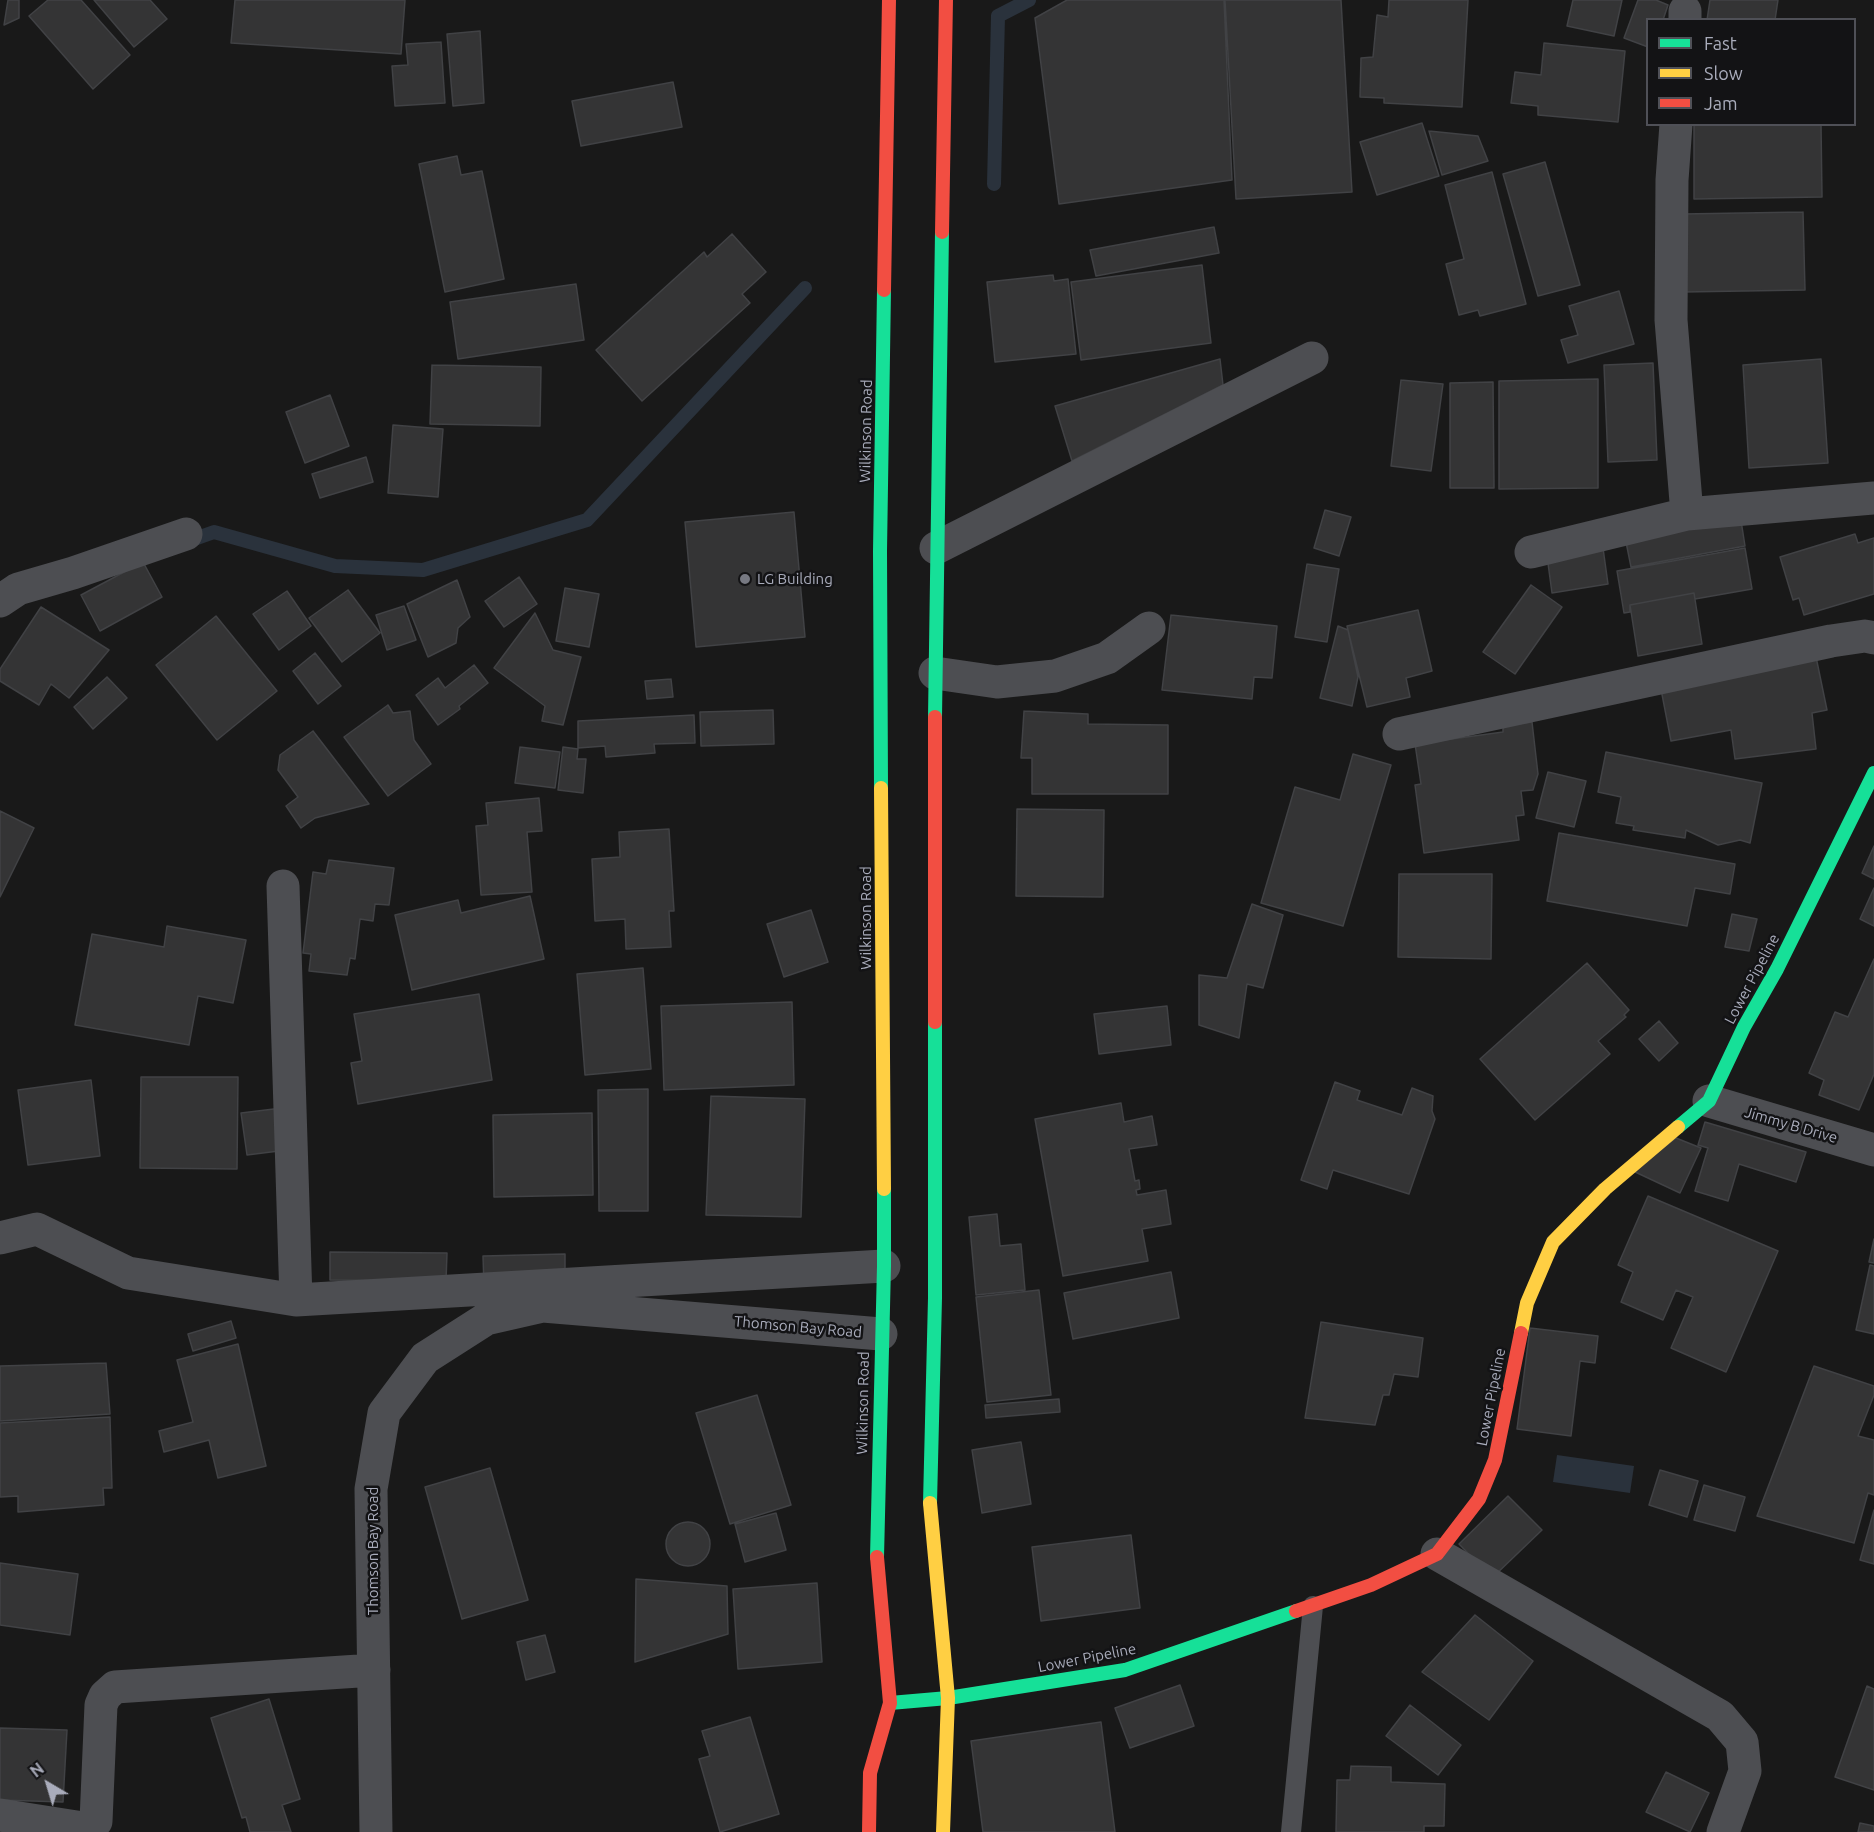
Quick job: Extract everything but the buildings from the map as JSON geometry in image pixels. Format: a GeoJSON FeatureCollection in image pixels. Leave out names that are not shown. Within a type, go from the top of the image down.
{"type":"FeatureCollection","features":[{"type":"Feature","properties":{"kind":"main road","name":"Wilkinson Road"},"geometry":{"type":"LineString","coordinates":[[869,1832],[870,1773],[890,1703],[876,1544],[884,1266],[880,551],[889,0]]}},
{"type":"Feature","properties":{"kind":"main road"},"geometry":{"type":"LineString","coordinates":[[943,1832],[948,1698],[930,1505],[935,1298],[936,548],[946,0]]}},
{"type":"Feature","properties":{"kind":"main road","name":"Lower Pipeline"},"geometry":{"type":"LineString","coordinates":[[890,1703],[948,1698],[1125,1670],[1371,1585],[1437,1554],[1479,1499],[1495,1460],[1527,1303],[1553,1242],[1605,1189],[1709,1101],[1744,1027],[1777,969],[1874,773]]}},
{"type":"Feature","properties":{"kind":"street"},"geometry":{"type":"LineString","coordinates":[[1676,126],[1672,180],[1671,320],[1687,514]]}},
{"type":"Feature","properties":{"kind":"street"},"geometry":{"type":"LineString","coordinates":[[936,548],[1312,358]]}},
{"type":"Feature","properties":{"kind":"street"},"geometry":{"type":"LineString","coordinates":[[1531,552],[1687,514],[1874,498]]}},
{"type":"Feature","properties":{"kind":"street"},"geometry":{"type":"LineString","coordinates":[[0,601],[18,589],[73,573],[186,534]]}},
{"type":"Feature","properties":{"kind":"street"},"geometry":{"type":"LineString","coordinates":[[935,674],[997,682],[1055,676],[1107,658],[1149,628]]}},
{"type":"Feature","properties":{"kind":"street"},"geometry":{"type":"LineString","coordinates":[[1399,734],[1831,641],[1865,636],[1874,638]]}},
{"type":"Feature","properties":{"kind":"street"},"geometry":{"type":"LineString","coordinates":[[283,886],[296,1300]]}},
{"type":"Feature","properties":{"kind":"street","name":"Jimmy B Drive"},"geometry":{"type":"LineString","coordinates":[[1709,1101],[1874,1149]]}},
{"type":"Feature","properties":{"kind":"street"},"geometry":{"type":"LineString","coordinates":[[0,1238],[37,1229],[128,1273],[296,1300],[884,1266]]}},
{"type":"Feature","properties":{"kind":"street","name":"Thomson Bay Road"},"geometry":{"type":"LineString","coordinates":[[376,1832],[371,1489],[384,1413],[425,1358],[486,1318],[543,1305],[881,1334]]}},
{"type":"Feature","properties":{"kind":"street"},"geometry":{"type":"LineString","coordinates":[[1437,1554],[1720,1716],[1742,1742],[1745,1771],[1723,1832]]}},
{"type":"Feature","properties":{"kind":"street"},"geometry":{"type":"LineString","coordinates":[[0,1815],[83,1828],[96,1821],[101,1705],[105,1696],[115,1687],[374,1670]]}},
{"type":"Feature","properties":{"kind":"lane"},"geometry":{"type":"LineString","coordinates":[[1291,1832],[1312,1606]]}},
{"type":"Feature","properties":{"kind":"shaded area"},"geometry":{"type":"Polygon","coordinates":[[[1557,1455],[1634,1466],[1630,1493],[1553,1482],[1557,1455]]]}},
{"type":"Feature","properties":{"kind":"waterway"},"geometry":{"type":"LineString","coordinates":[[994,184],[998,16],[1029,0]]}},
{"type":"Feature","properties":{"kind":"waterway"},"geometry":{"type":"LineString","coordinates":[[186,542],[214,532],[335,566],[423,570],[587,520],[805,288]]}},
{"type":"Feature","properties":{"kind":"traffic: fast"},"geometry":{"type":"LineString","coordinates":[[935,717],[942,232]]}},
{"type":"Feature","properties":{"kind":"traffic: fast"},"geometry":{"type":"LineString","coordinates":[[881,788],[880,551],[884,290]]}},
{"type":"Feature","properties":{"kind":"traffic: fast"},"geometry":{"type":"LineString","coordinates":[[1678,1127],[1709,1101],[1744,1027],[1777,969],[1874,773]]}},
{"type":"Feature","properties":{"kind":"traffic: fast"},"geometry":{"type":"LineString","coordinates":[[930,1503],[935,1298],[935,1022]]}},
{"type":"Feature","properties":{"kind":"traffic: fast"},"geometry":{"type":"LineString","coordinates":[[877,1557],[884,1189]]}},
{"type":"Feature","properties":{"kind":"traffic: fast"},"geometry":{"type":"LineString","coordinates":[[890,1703],[948,1698],[1125,1670],[1296,1611]]}},
{"type":"Feature","properties":{"kind":"traffic: slow"},"geometry":{"type":"LineString","coordinates":[[881,788],[884,1189]]}},
{"type":"Feature","properties":{"kind":"traffic: slow"},"geometry":{"type":"LineString","coordinates":[[1521,1333],[1527,1303],[1553,1242],[1605,1189],[1678,1127]]}},
{"type":"Feature","properties":{"kind":"traffic: slow"},"geometry":{"type":"LineString","coordinates":[[930,1503],[948,1698],[943,1832]]}},
{"type":"Feature","properties":{"kind":"traffic: jam"},"geometry":{"type":"LineString","coordinates":[[884,290],[889,0]]}},
{"type":"Feature","properties":{"kind":"traffic: jam"},"geometry":{"type":"LineString","coordinates":[[942,232],[946,0]]}},
{"type":"Feature","properties":{"kind":"traffic: jam"},"geometry":{"type":"LineString","coordinates":[[935,717],[935,1022]]}},
{"type":"Feature","properties":{"kind":"traffic: jam"},"geometry":{"type":"LineString","coordinates":[[1296,1611],[1371,1585],[1437,1554],[1479,1499],[1495,1460],[1521,1333]]}},
{"type":"Feature","properties":{"kind":"traffic: jam"},"geometry":{"type":"LineString","coordinates":[[869,1832],[870,1773],[890,1703],[877,1557]]}},
{"type":"Feature","properties":{"kind":"place","name":"LG Building"},"geometry":{"type":"Point","coordinates":[745,579]}}]}
